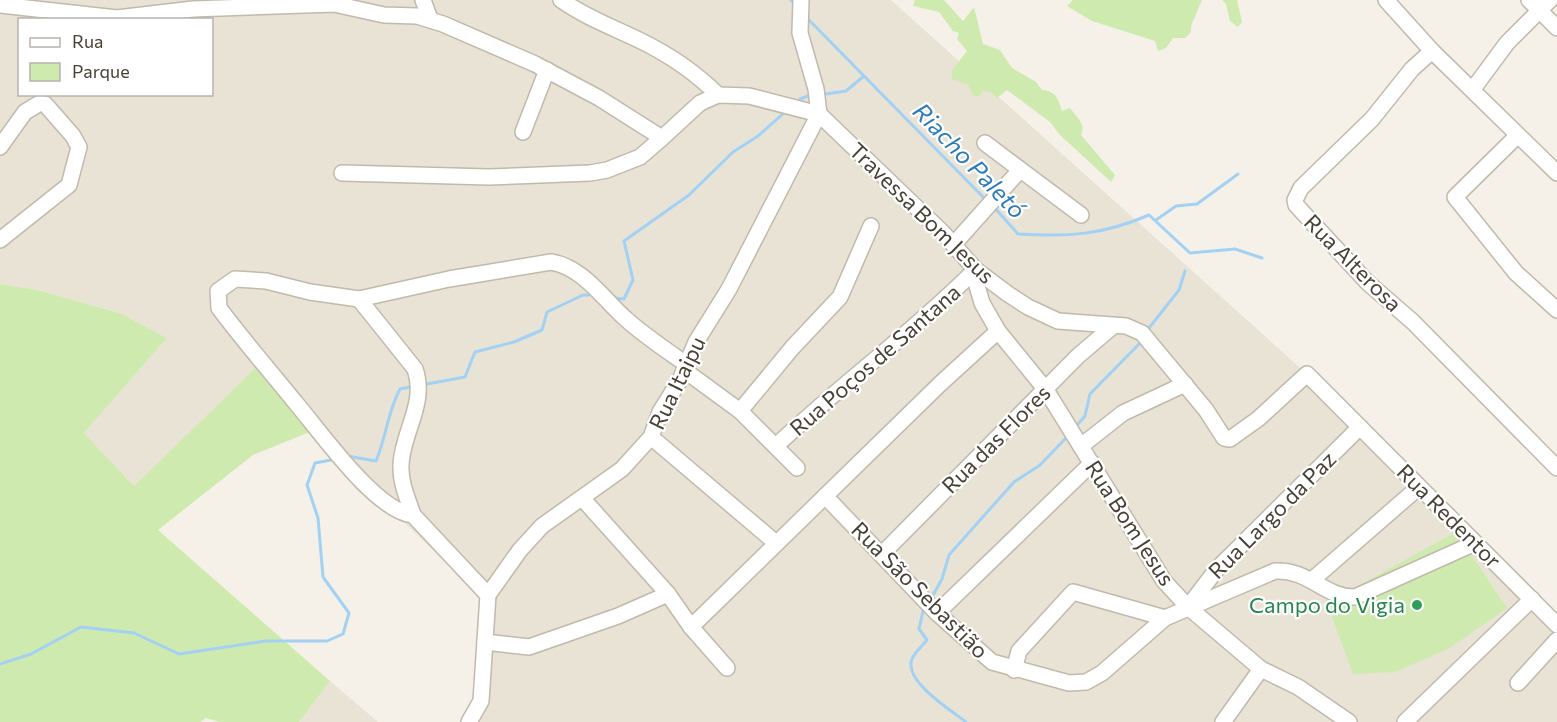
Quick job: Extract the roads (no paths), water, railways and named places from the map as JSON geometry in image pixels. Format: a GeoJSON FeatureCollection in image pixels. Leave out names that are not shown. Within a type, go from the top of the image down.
{"type":"FeatureCollection","features":[{"type":"Feature","properties":{"kind":"street"},"geometry":{"type":"LineString","coordinates":[[423,0],[430,19]]}},
{"type":"Feature","properties":{"kind":"street"},"geometry":{"type":"LineString","coordinates":[[561,0],[672,59],[704,81],[718,95]]}},
{"type":"Feature","properties":{"kind":"street"},"geometry":{"type":"LineString","coordinates":[[342,173],[489,177],[590,173],[607,170],[640,157],[700,104],[718,95],[749,96],[819,114],[816,88],[800,33],[801,0]]}},
{"type":"Feature","properties":{"kind":"street"},"geometry":{"type":"LineString","coordinates":[[1386,0],[1432,51],[1557,173]]}},
{"type":"Feature","properties":{"kind":"street"},"geometry":{"type":"LineString","coordinates":[[0,5],[117,18],[193,9],[334,4],[384,15],[430,19],[547,70],[599,98],[662,138]]}},
{"type":"Feature","properties":{"kind":"street"},"geometry":{"type":"LineString","coordinates":[[1473,89],[1539,4],[1557,28]]}},
{"type":"Feature","properties":{"kind":"street","name":"Rua Alterosa"},"geometry":{"type":"LineString","coordinates":[[1432,51],[1412,69],[1372,119],[1301,188],[1295,200],[1296,205],[1366,282],[1413,322],[1557,468]]}},
{"type":"Feature","properties":{"kind":"street"},"geometry":{"type":"LineString","coordinates":[[523,132],[547,70]]}},
{"type":"Feature","properties":{"kind":"street"},"geometry":{"type":"LineString","coordinates":[[0,147],[26,112],[40,103],[45,104],[73,136],[79,147],[69,185],[0,240]]}},
{"type":"Feature","properties":{"kind":"street","name":"Travessa Bom Jesus"},"geometry":{"type":"LineString","coordinates":[[819,114],[954,244],[975,271],[1028,307],[1068,323],[1126,326],[1142,333],[1206,410],[1221,436],[1227,440],[1258,419],[1307,374]]}},
{"type":"Feature","properties":{"kind":"street","name":"Rua Itaipu"},"geometry":{"type":"LineString","coordinates":[[488,595],[514,558],[542,526],[622,469],[651,437],[660,412],[685,368],[701,332],[729,289],[819,114]]}},
{"type":"Feature","properties":{"kind":"street"},"geometry":{"type":"LineString","coordinates":[[1517,136],[1455,197],[1516,273],[1557,310]]}},
{"type":"Feature","properties":{"kind":"street"},"geometry":{"type":"LineString","coordinates":[[985,143],[1081,215]]}},
{"type":"Feature","properties":{"kind":"street"},"geometry":{"type":"LineString","coordinates":[[954,244],[1020,170]]}},
{"type":"Feature","properties":{"kind":"street"},"geometry":{"type":"LineString","coordinates":[[740,411],[792,348],[840,297],[871,226]]}},
{"type":"Feature","properties":{"kind":"street"},"geometry":{"type":"LineString","coordinates":[[414,515],[399,512],[380,497],[341,458],[219,308],[216,298],[221,286],[227,282],[248,278],[309,292],[359,298],[538,262],[562,264],[580,275],[628,322],[740,411],[797,468]]}},
{"type":"Feature","properties":{"kind":"street","name":"Rua Bom Jesus"},"geometry":{"type":"LineString","coordinates":[[975,271],[982,303],[998,332],[1047,390],[1164,581],[1188,607],[1260,669],[1298,687],[1349,722]]}},
{"type":"Feature","properties":{"kind":"street","name":"Rua Poços de Santana"},"geometry":{"type":"LineString","coordinates":[[776,446],[822,402],[928,315],[975,271]]}},
{"type":"Feature","properties":{"kind":"street"},"geometry":{"type":"LineString","coordinates":[[359,298],[415,369],[418,379],[416,410],[401,466],[405,492],[414,515],[488,595],[481,701],[469,722]]}},
{"type":"Feature","properties":{"kind":"street","name":"Rua das Flores"},"geometry":{"type":"LineString","coordinates":[[882,554],[1047,390],[1078,356],[1112,327]]}},
{"type":"Feature","properties":{"kind":"street"},"geometry":{"type":"LineString","coordinates":[[690,627],[939,384],[998,332]]}},
{"type":"Feature","properties":{"kind":"street","name":"Rua Redentor"},"geometry":{"type":"LineString","coordinates":[[1307,374],[1557,625]]}},
{"type":"Feature","properties":{"kind":"street"},"geometry":{"type":"LineString","coordinates":[[1081,447],[1123,413],[1185,384]]}},
{"type":"Feature","properties":{"kind":"street","name":"Rua Largo da Paz"},"geometry":{"type":"LineString","coordinates":[[1188,607],[1224,562],[1360,427]]}},
{"type":"Feature","properties":{"kind":"street"},"geometry":{"type":"LineString","coordinates":[[651,437],[776,543]]}},
{"type":"Feature","properties":{"kind":"street"},"geometry":{"type":"LineString","coordinates":[[937,613],[1092,463]]}},
{"type":"Feature","properties":{"kind":"street"},"geometry":{"type":"LineString","coordinates":[[1312,580],[1419,487]]}},
{"type":"Feature","properties":{"kind":"street","name":"Rua São Sebastião"},"geometry":{"type":"LineString","coordinates":[[825,496],[937,613],[992,662],[1014,670],[1069,683],[1086,681],[1102,673],[1165,618],[1275,571],[1295,572],[1337,595],[1355,597],[1475,543]]}},
{"type":"Feature","properties":{"kind":"street"},"geometry":{"type":"LineString","coordinates":[[582,498],[668,594],[690,627],[727,668]]}},
{"type":"Feature","properties":{"kind":"street"},"geometry":{"type":"LineString","coordinates":[[1014,670],[1019,651],[1073,592],[1165,618]]}},
{"type":"Feature","properties":{"kind":"street"},"geometry":{"type":"LineString","coordinates":[[485,642],[529,647],[618,616],[668,594]]}},
{"type":"Feature","properties":{"kind":"street"},"geometry":{"type":"LineString","coordinates":[[1405,722],[1532,598]]}},
{"type":"Feature","properties":{"kind":"street"},"geometry":{"type":"LineString","coordinates":[[1518,683],[1557,640]]}},
{"type":"Feature","properties":{"kind":"street"},"geometry":{"type":"LineString","coordinates":[[1223,722],[1260,669]]}},
{"type":"Feature","properties":{"kind":"waterway"},"geometry":{"type":"LineString","coordinates":[[807,18],[864,76],[846,91],[826,94]]}},
{"type":"Feature","properties":{"kind":"waterway","name":"Riacho Paletó"},"geometry":{"type":"LineString","coordinates":[[864,76],[986,200]]}},
{"type":"Feature","properties":{"kind":"waterway"},"geometry":{"type":"LineString","coordinates":[[800,99],[808,96]]}},
{"type":"Feature","properties":{"kind":"waterway"},"geometry":{"type":"LineString","coordinates":[[614,298],[624,299],[633,280],[624,241],[689,195],[733,152],[758,136],[785,112]]}},
{"type":"Feature","properties":{"kind":"waterway"},"geometry":{"type":"LineString","coordinates":[[1156,220],[1176,206],[1197,204],[1238,174]]}},
{"type":"Feature","properties":{"kind":"waterway","name":"Riacho Paletó"},"geometry":{"type":"LineString","coordinates":[[993,206],[1018,234],[1069,235],[1101,231],[1149,215],[1190,253],[1235,249],[1262,258]]}},
{"type":"Feature","properties":{"kind":"waterway"},"geometry":{"type":"LineString","coordinates":[[1149,328],[1179,290],[1185,271]]}},
{"type":"Feature","properties":{"kind":"waterway"},"geometry":{"type":"LineString","coordinates":[[427,384],[465,377],[475,352],[514,342],[542,330],[547,312],[583,295],[589,295]]}},
{"type":"Feature","properties":{"kind":"waterway"},"geometry":{"type":"LineString","coordinates":[[1078,424],[1085,416],[1090,394],[1140,343]]}},
{"type":"Feature","properties":{"kind":"waterway"},"geometry":{"type":"LineString","coordinates":[[347,456],[376,461],[400,389],[410,387]]}},
{"type":"Feature","properties":{"kind":"waterway"},"geometry":{"type":"LineString","coordinates":[[933,595],[942,579],[949,555],[1014,482],[1040,465],[1066,438]]}},
{"type":"Feature","properties":{"kind":"waterway"},"geometry":{"type":"LineString","coordinates":[[0,664],[31,654],[81,627],[134,633],[179,654],[266,641],[327,641],[343,634],[349,613],[323,577],[318,518],[307,485],[315,463],[331,460]]}},
{"type":"Feature","properties":{"kind":"waterway"},"geometry":{"type":"LineString","coordinates":[[923,611],[919,629],[927,640],[913,657],[911,668],[921,686],[930,695],[966,722]]}},
{"type":"Feature","properties":{"kind":"place","name":"Campo do Vigia"},"geometry":{"type":"Point","coordinates":[1417,605]}}]}
